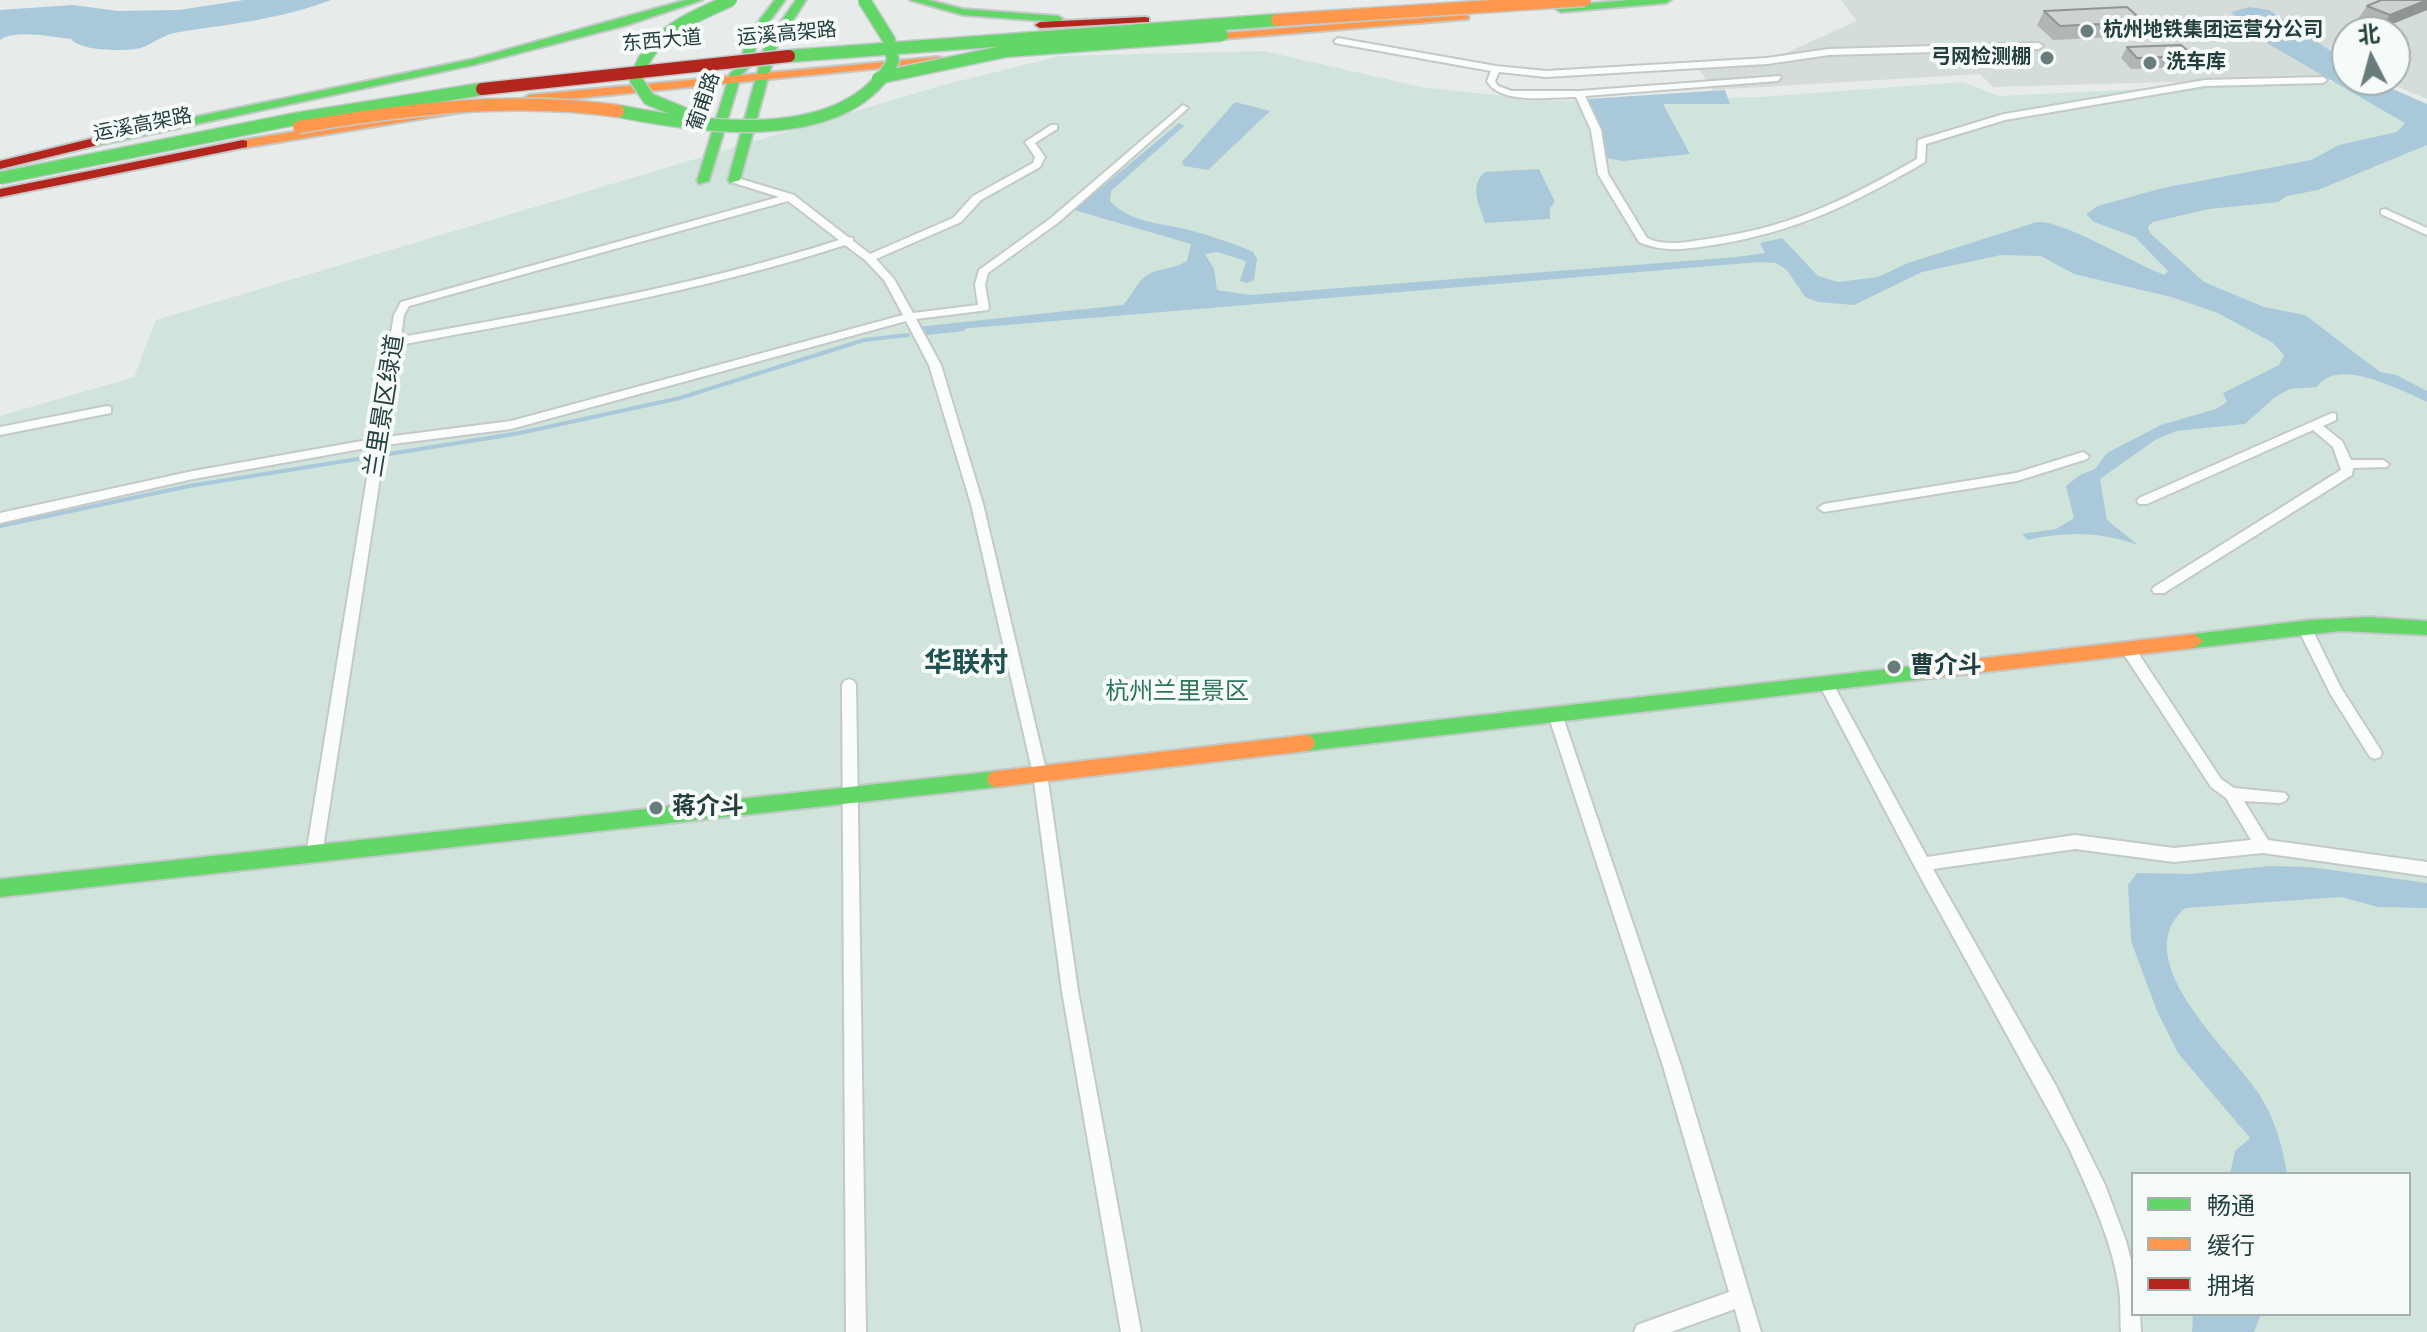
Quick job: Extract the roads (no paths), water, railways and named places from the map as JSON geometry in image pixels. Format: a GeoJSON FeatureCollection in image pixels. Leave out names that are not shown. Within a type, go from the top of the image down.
{"type":"FeatureCollection","features":[{"type":"Feature","properties":{"kind":"main road"},"geometry":{"type":"LineString","coordinates":[[0,172],[94,142],[471,63],[605,30],[697,0]]}},
{"type":"Feature","properties":{"kind":"main road"},"geometry":{"type":"LineString","coordinates":[[731,0],[668,32],[643,54],[637,67],[636,80],[649,99],[686,115],[743,119],[801,106],[928,62],[977,53],[1374,23],[1597,0]]}},
{"type":"Feature","properties":{"kind":"main road","name":"葡甫路"},"geometry":{"type":"LineString","coordinates":[[703,181],[735,78],[755,34],[780,0]]}},
{"type":"Feature","properties":{"kind":"main road","name":"葡甫路"},"geometry":{"type":"LineString","coordinates":[[734,180],[769,55],[801,0]]}},
{"type":"Feature","properties":{"kind":"main road"},"geometry":{"type":"LineString","coordinates":[[0,186],[311,125],[485,101],[583,104],[720,131],[776,126],[832,111],[883,79],[893,61],[894,44],[864,0]]}},
{"type":"Feature","properties":{"kind":"main road"},"geometry":{"type":"LineString","coordinates":[[915,0],[993,15],[1070,20],[1181,18]]}},
{"type":"Feature","properties":{"kind":"main road"},"geometry":{"type":"LineString","coordinates":[[1040,25],[1456,0]]}},
{"type":"Feature","properties":{"kind":"main road","name":"运溪高架路"},"geometry":{"type":"LineString","coordinates":[[0,172],[341,103],[632,63],[1477,0]]}},
{"type":"Feature","properties":{"kind":"main road","name":"东西大道"},"geometry":{"type":"LineString","coordinates":[[0,172],[290,116],[445,90],[747,56],[1527,0]]}},
{"type":"Feature","properties":{"kind":"main road","name":"运溪高架路"},"geometry":{"type":"LineString","coordinates":[[0,172],[312,115],[597,74],[882,49],[1585,0]]}},
{"type":"Feature","properties":{"kind":"main road"},"geometry":{"type":"LineString","coordinates":[[0,193],[264,140],[545,96],[1666,0]]}},
{"type":"Feature","properties":{"kind":"main road"},"geometry":{"type":"LineString","coordinates":[[0,888],[1040,774],[2305,629],[2398,623],[2427,628]]}},
{"type":"Feature","properties":{"kind":"street"},"geometry":{"type":"LineString","coordinates":[[1338,41],[1496,69],[1583,74],[1767,61],[1829,52],[2039,46]]}},
{"type":"Feature","properties":{"kind":"street"},"geometry":{"type":"LineString","coordinates":[[1496,69],[1491,81],[1495,88],[1511,94],[1579,94],[1777,78]]}},
{"type":"Feature","properties":{"kind":"street"},"geometry":{"type":"LineString","coordinates":[[1579,94],[1596,130],[1603,174],[1643,240],[1654,247],[1666,247],[1749,237],[1826,214],[1922,160],[1921,142],[2004,117],[2205,83],[2323,80]]}},
{"type":"Feature","properties":{"kind":"street"},"geometry":{"type":"LineString","coordinates":[[0,518],[193,475],[379,450],[511,425],[908,317],[984,308],[980,285],[983,272],[1055,220],[1183,108]]}},
{"type":"Feature","properties":{"kind":"street"},"geometry":{"type":"LineString","coordinates":[[869,258],[957,220],[977,198],[1037,165],[1040,157],[1030,142],[1054,127]]}},
{"type":"Feature","properties":{"kind":"street"},"geometry":{"type":"LineString","coordinates":[[734,180],[790,197],[869,258],[889,279],[935,365],[977,504],[1040,774],[1070,991],[1131,1332]]}},
{"type":"Feature","properties":{"kind":"street","name":"兰里景区绿道"},"geometry":{"type":"LineString","coordinates":[[314,855],[399,315],[405,304],[790,197]]}},
{"type":"Feature","properties":{"kind":"street"},"geometry":{"type":"LineString","coordinates":[[2385,212],[2427,232]]}},
{"type":"Feature","properties":{"kind":"street"},"geometry":{"type":"LineString","coordinates":[[395,342],[689,285],[769,266],[849,240]]}},
{"type":"Feature","properties":{"kind":"street"},"geometry":{"type":"LineString","coordinates":[[0,431],[107,410]]}},
{"type":"Feature","properties":{"kind":"street"},"geometry":{"type":"LineString","coordinates":[[2143,501],[2332,417]]}},
{"type":"Feature","properties":{"kind":"street"},"geometry":{"type":"LineString","coordinates":[[2159,590],[2348,472],[2335,439],[2314,425]]}},
{"type":"Feature","properties":{"kind":"street"},"geometry":{"type":"LineString","coordinates":[[1824,508],[2017,477],[2083,456]]}},
{"type":"Feature","properties":{"kind":"street"},"geometry":{"type":"LineString","coordinates":[[2346,464],[2383,464]]}},
{"type":"Feature","properties":{"kind":"street"},"geometry":{"type":"LineString","coordinates":[[2305,629],[2336,691],[2375,753]]}},
{"type":"Feature","properties":{"kind":"street"},"geometry":{"type":"LineString","coordinates":[[2128,649],[2216,783],[2231,794],[2263,846]]}},
{"type":"Feature","properties":{"kind":"street"},"geometry":{"type":"LineString","coordinates":[[1826,684],[2063,1120],[2101,1198],[2120,1246],[2131,1332]]}},
{"type":"Feature","properties":{"kind":"street"},"geometry":{"type":"LineString","coordinates":[[849,685],[856,1332]]}},
{"type":"Feature","properties":{"kind":"street"},"geometry":{"type":"LineString","coordinates":[[1555,714],[1672,1066],[1751,1332]]}},
{"type":"Feature","properties":{"kind":"street"},"geometry":{"type":"LineString","coordinates":[[2231,794],[2280,797]]}},
{"type":"Feature","properties":{"kind":"street"},"geometry":{"type":"LineString","coordinates":[[1922,864],[2075,842],[2174,855],[2263,846],[2427,869]]}},
{"type":"Feature","properties":{"kind":"street"},"geometry":{"type":"LineString","coordinates":[[1644,1332],[1739,1298]]}},
{"type":"Feature","properties":{"kind":"water"},"geometry":{"type":"Polygon","coordinates":[[[244,0],[331,0],[273,17],[174,33],[135,49],[91,48],[71,39],[34,35],[15,35],[0,40],[0,10],[73,5],[118,11],[179,10],[244,0]]]}},
{"type":"Feature","properties":{"kind":"water"},"geometry":{"type":"Polygon","coordinates":[[[2250,7],[2269,10],[2331,51],[2331,80],[2265,42],[2231,12],[2250,7]]]}},
{"type":"Feature","properties":{"kind":"water"},"geometry":{"type":"Polygon","coordinates":[[[1725,90],[1730,104],[1663,104],[1690,154],[1623,161],[1606,158],[1601,129],[1587,99],[1725,90]]]}},
{"type":"Feature","properties":{"kind":"water"},"geometry":{"type":"Polygon","coordinates":[[[2358,96],[2409,96],[2427,104],[2427,145],[2318,190],[2287,196],[2278,202],[2209,209],[2153,222],[2148,226],[2150,233],[2204,282],[2264,307],[2305,315],[2380,372],[2396,375],[2427,391],[2427,402],[2369,378],[2339,375],[2326,378],[2317,387],[2290,389],[2275,397],[2245,424],[2176,431],[2155,440],[2100,479],[2107,520],[2138,545],[2097,535],[2056,535],[2028,540],[2022,534],[2056,529],[2074,518],[2066,486],[2080,475],[2095,469],[2107,453],[2161,425],[2216,409],[2227,402],[2223,393],[2279,365],[2284,355],[2273,343],[2218,313],[2171,297],[2074,274],[2041,256],[2001,255],[1922,272],[1854,305],[1818,302],[1805,297],[1787,270],[1776,263],[1759,262],[923,332],[917,327],[1123,305],[1145,277],[1187,261],[1191,244],[1074,210],[1179,123],[1184,126],[1111,191],[1110,201],[1118,209],[1149,222],[1193,231],[1253,252],[1257,259],[1254,280],[1247,283],[1240,281],[1246,261],[1217,252],[1205,254],[1214,269],[1217,290],[1250,295],[1737,257],[1765,253],[1760,243],[1782,238],[1818,276],[1838,282],[1878,277],[1908,263],[2037,222],[2049,223],[2081,235],[2165,275],[2168,271],[2135,237],[2094,222],[2086,214],[2098,206],[2163,188],[2311,160],[2339,145],[2397,132],[2405,123],[2358,96]]]}},
{"type":"Feature","properties":{"kind":"water"},"geometry":{"type":"Polygon","coordinates":[[[1235,102],[1270,111],[1208,170],[1184,166],[1182,162],[1235,102]]]}},
{"type":"Feature","properties":{"kind":"water"},"geometry":{"type":"Polygon","coordinates":[[[1539,169],[1555,202],[1550,208],[1550,219],[1485,223],[1476,190],[1485,172],[1539,169]]]}},
{"type":"Feature","properties":{"kind":"water"},"geometry":{"type":"Polygon","coordinates":[[[2270,866],[2310,867],[2427,883],[2427,908],[2378,907],[2341,897],[2185,908],[2170,929],[2167,953],[2174,978],[2207,1029],[2265,1103],[2277,1132],[2287,1172],[2230,1172],[2235,1151],[2250,1138],[2178,1053],[2157,1011],[2131,941],[2128,885],[2137,873],[2189,874],[2270,866]]]}},
{"type":"Feature","properties":{"kind":"water"},"geometry":{"type":"Polygon","coordinates":[[[2193,1316],[2260,1316],[2254,1332],[2192,1332],[2193,1316]]]}},
{"type":"Feature","properties":{"kind":"waterway"},"geometry":{"type":"LineString","coordinates":[[927,333],[963,329]]}},
{"type":"Feature","properties":{"kind":"waterway"},"geometry":{"type":"LineString","coordinates":[[0,526],[189,486],[520,433],[680,398],[864,340],[908,335]]}},
{"type":"Feature","properties":{"kind":"place","name":"杭州地铁集团运营分公司"},"geometry":{"type":"Point","coordinates":[2087,31]}},
{"type":"Feature","properties":{"kind":"place","name":"弓网检测棚"},"geometry":{"type":"Point","coordinates":[2047,58]}},
{"type":"Feature","properties":{"kind":"place","name":"洗车库"},"geometry":{"type":"Point","coordinates":[2150,63]}},
{"type":"Feature","properties":{"kind":"place","name":"曹介斗"},"geometry":{"type":"Point","coordinates":[1894,667]}},
{"type":"Feature","properties":{"kind":"place","name":"蒋介斗"},"geometry":{"type":"Point","coordinates":[656,808]}},
{"type":"Feature","properties":{"kind":"district","name":"华联村"},"geometry":{"type":"Point","coordinates":[966,665]}},
{"type":"Feature","properties":{"kind":"park label","name":"杭州兰里景区"},"geometry":{"type":"Point","coordinates":[1177,693]}}]}
